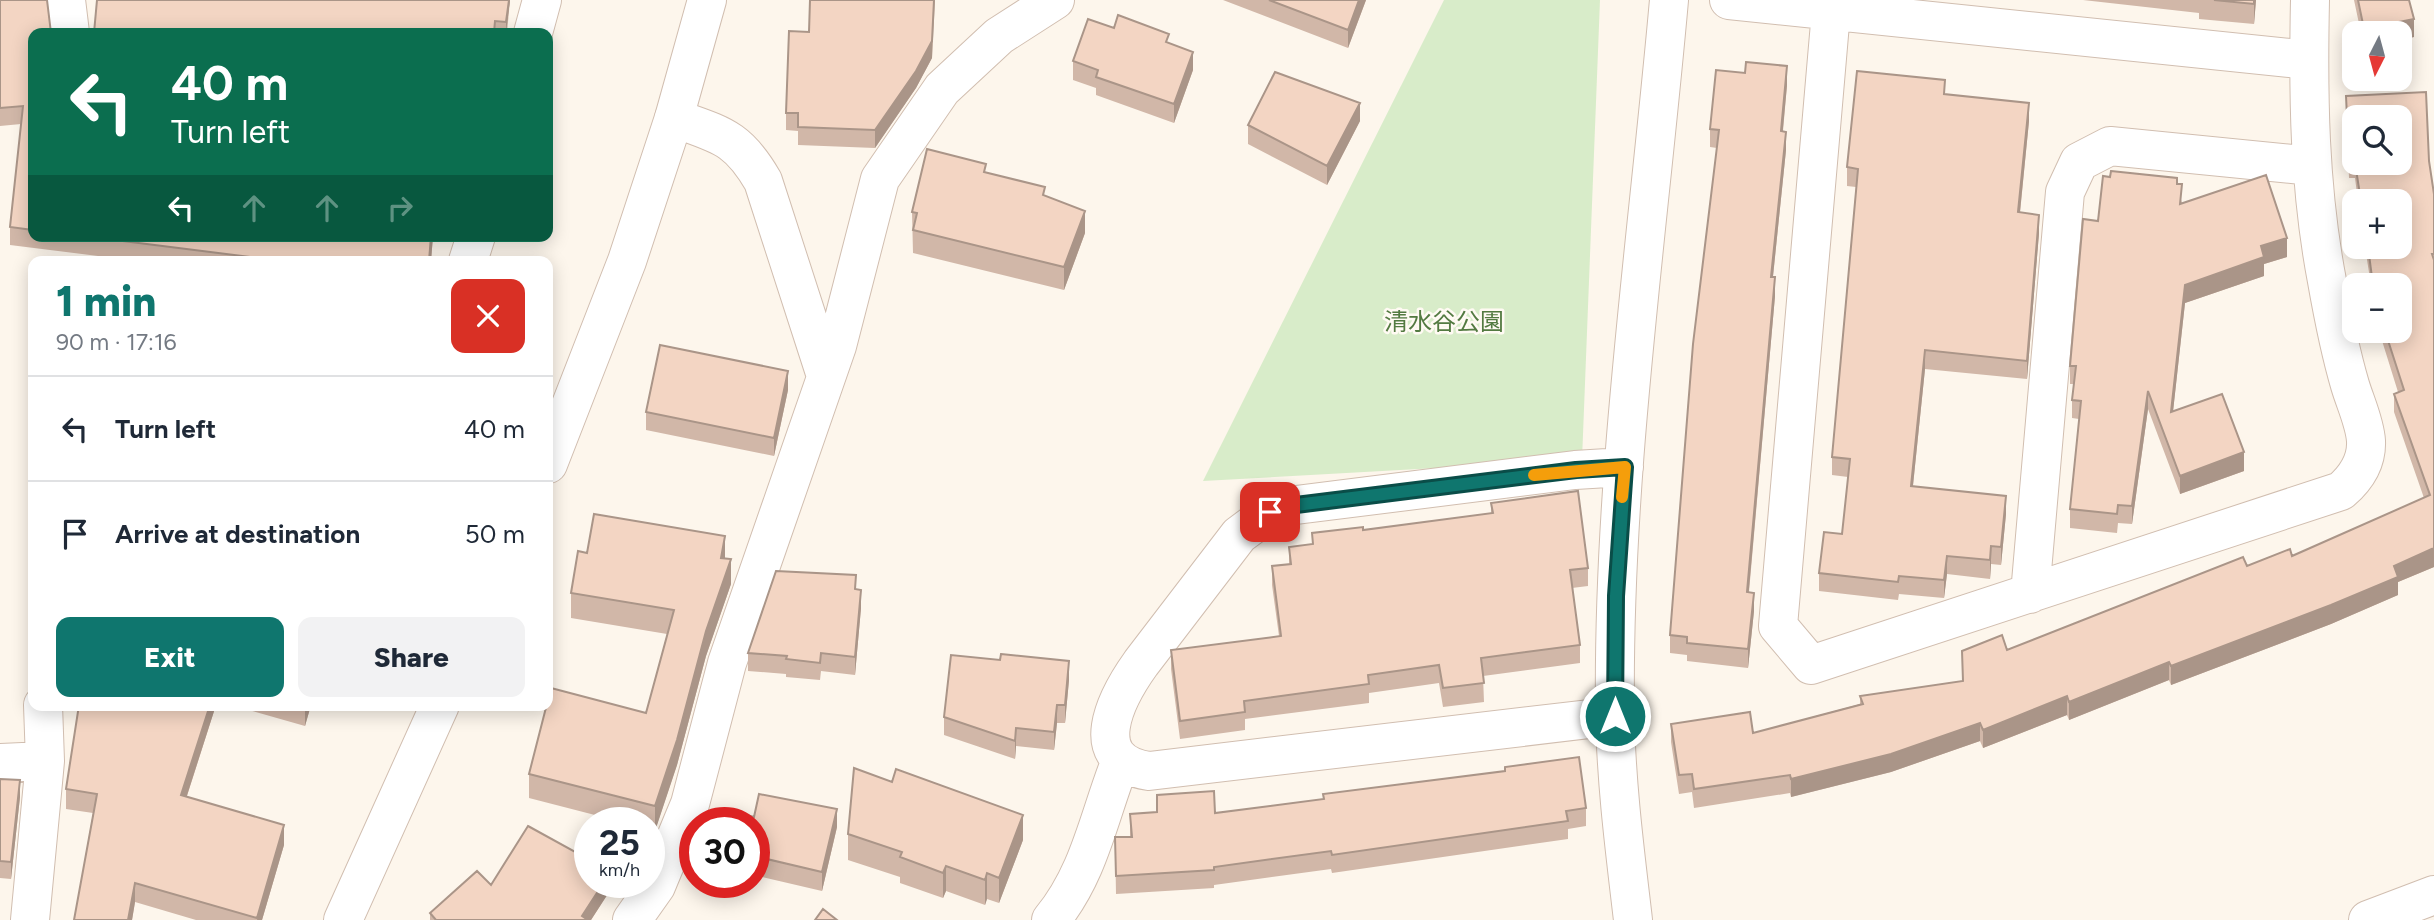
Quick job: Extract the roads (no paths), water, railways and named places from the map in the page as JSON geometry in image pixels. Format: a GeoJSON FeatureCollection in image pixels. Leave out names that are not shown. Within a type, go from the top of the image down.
{"type":"FeatureCollection","features":[{"type":"Feature","properties":{"kind":"street"},"geometry":{"type":"LineString","coordinates":[[66,0],[69,28]]}},
{"type":"Feature","properties":{"kind":"street"},"geometry":{"type":"LineString","coordinates":[[534,28],[542,0]]}},
{"type":"Feature","properties":{"kind":"street"},"geometry":{"type":"LineString","coordinates":[[553,434],[558,405],[627,261],[674,118],[707,0]]}},
{"type":"Feature","properties":{"kind":"street"},"geometry":{"type":"LineString","coordinates":[[632,920],[656,886],[690,804],[727,663],[827,376],[880,180],[942,89],[999,36],[1055,0]]}},
{"type":"Feature","properties":{"kind":"street"},"geometry":{"type":"LineString","coordinates":[[1633,920],[1623,842],[1615,716],[1616,596],[1625,467],[1669,0]]}},
{"type":"Feature","properties":{"kind":"street"},"geometry":{"type":"LineString","coordinates":[[1729,0],[1831,5],[2308,60]]}},
{"type":"Feature","properties":{"kind":"street"},"geometry":{"type":"LineString","coordinates":[[1831,5],[1778,626],[1811,665],[2341,491],[2356,478],[2364,460],[2366,440],[2349,381],[2327,281],[2312,166],[2308,60],[2310,0]]}},
{"type":"Feature","properties":{"kind":"street"},"geometry":{"type":"LineString","coordinates":[[674,118],[728,138],[753,164],[762,181],[827,376]]}},
{"type":"Feature","properties":{"kind":"street"},"geometry":{"type":"LineString","coordinates":[[2029,594],[2065,192],[2079,162],[2110,146],[2312,166]]}},
{"type":"Feature","properties":{"kind":"street"},"geometry":{"type":"LineString","coordinates":[[1615,716],[1149,771],[1133,769],[1121,760],[1111,749],[1109,733],[1127,683],[1239,535],[1270,512],[1288,506],[1562,471],[1625,467]]}},
{"type":"Feature","properties":{"kind":"street"},"geometry":{"type":"LineString","coordinates":[[30,920],[45,761],[43,711]]}},
{"type":"Feature","properties":{"kind":"street"},"geometry":{"type":"LineString","coordinates":[[343,920],[437,711]]}},
{"type":"Feature","properties":{"kind":"street"},"geometry":{"type":"LineString","coordinates":[[1051,920],[1063,905],[1085,864],[1121,760]]}},
{"type":"Feature","properties":{"kind":"street"},"geometry":{"type":"LineString","coordinates":[[0,763],[45,761]]}},
{"type":"Feature","properties":{"kind":"street"},"geometry":{"type":"LineString","coordinates":[[2368,920],[2434,895]]}},
{"type":"Feature","properties":{"kind":"park label","name":"清水谷公園"},"geometry":{"type":"Point","coordinates":[1444,322]}}]}
